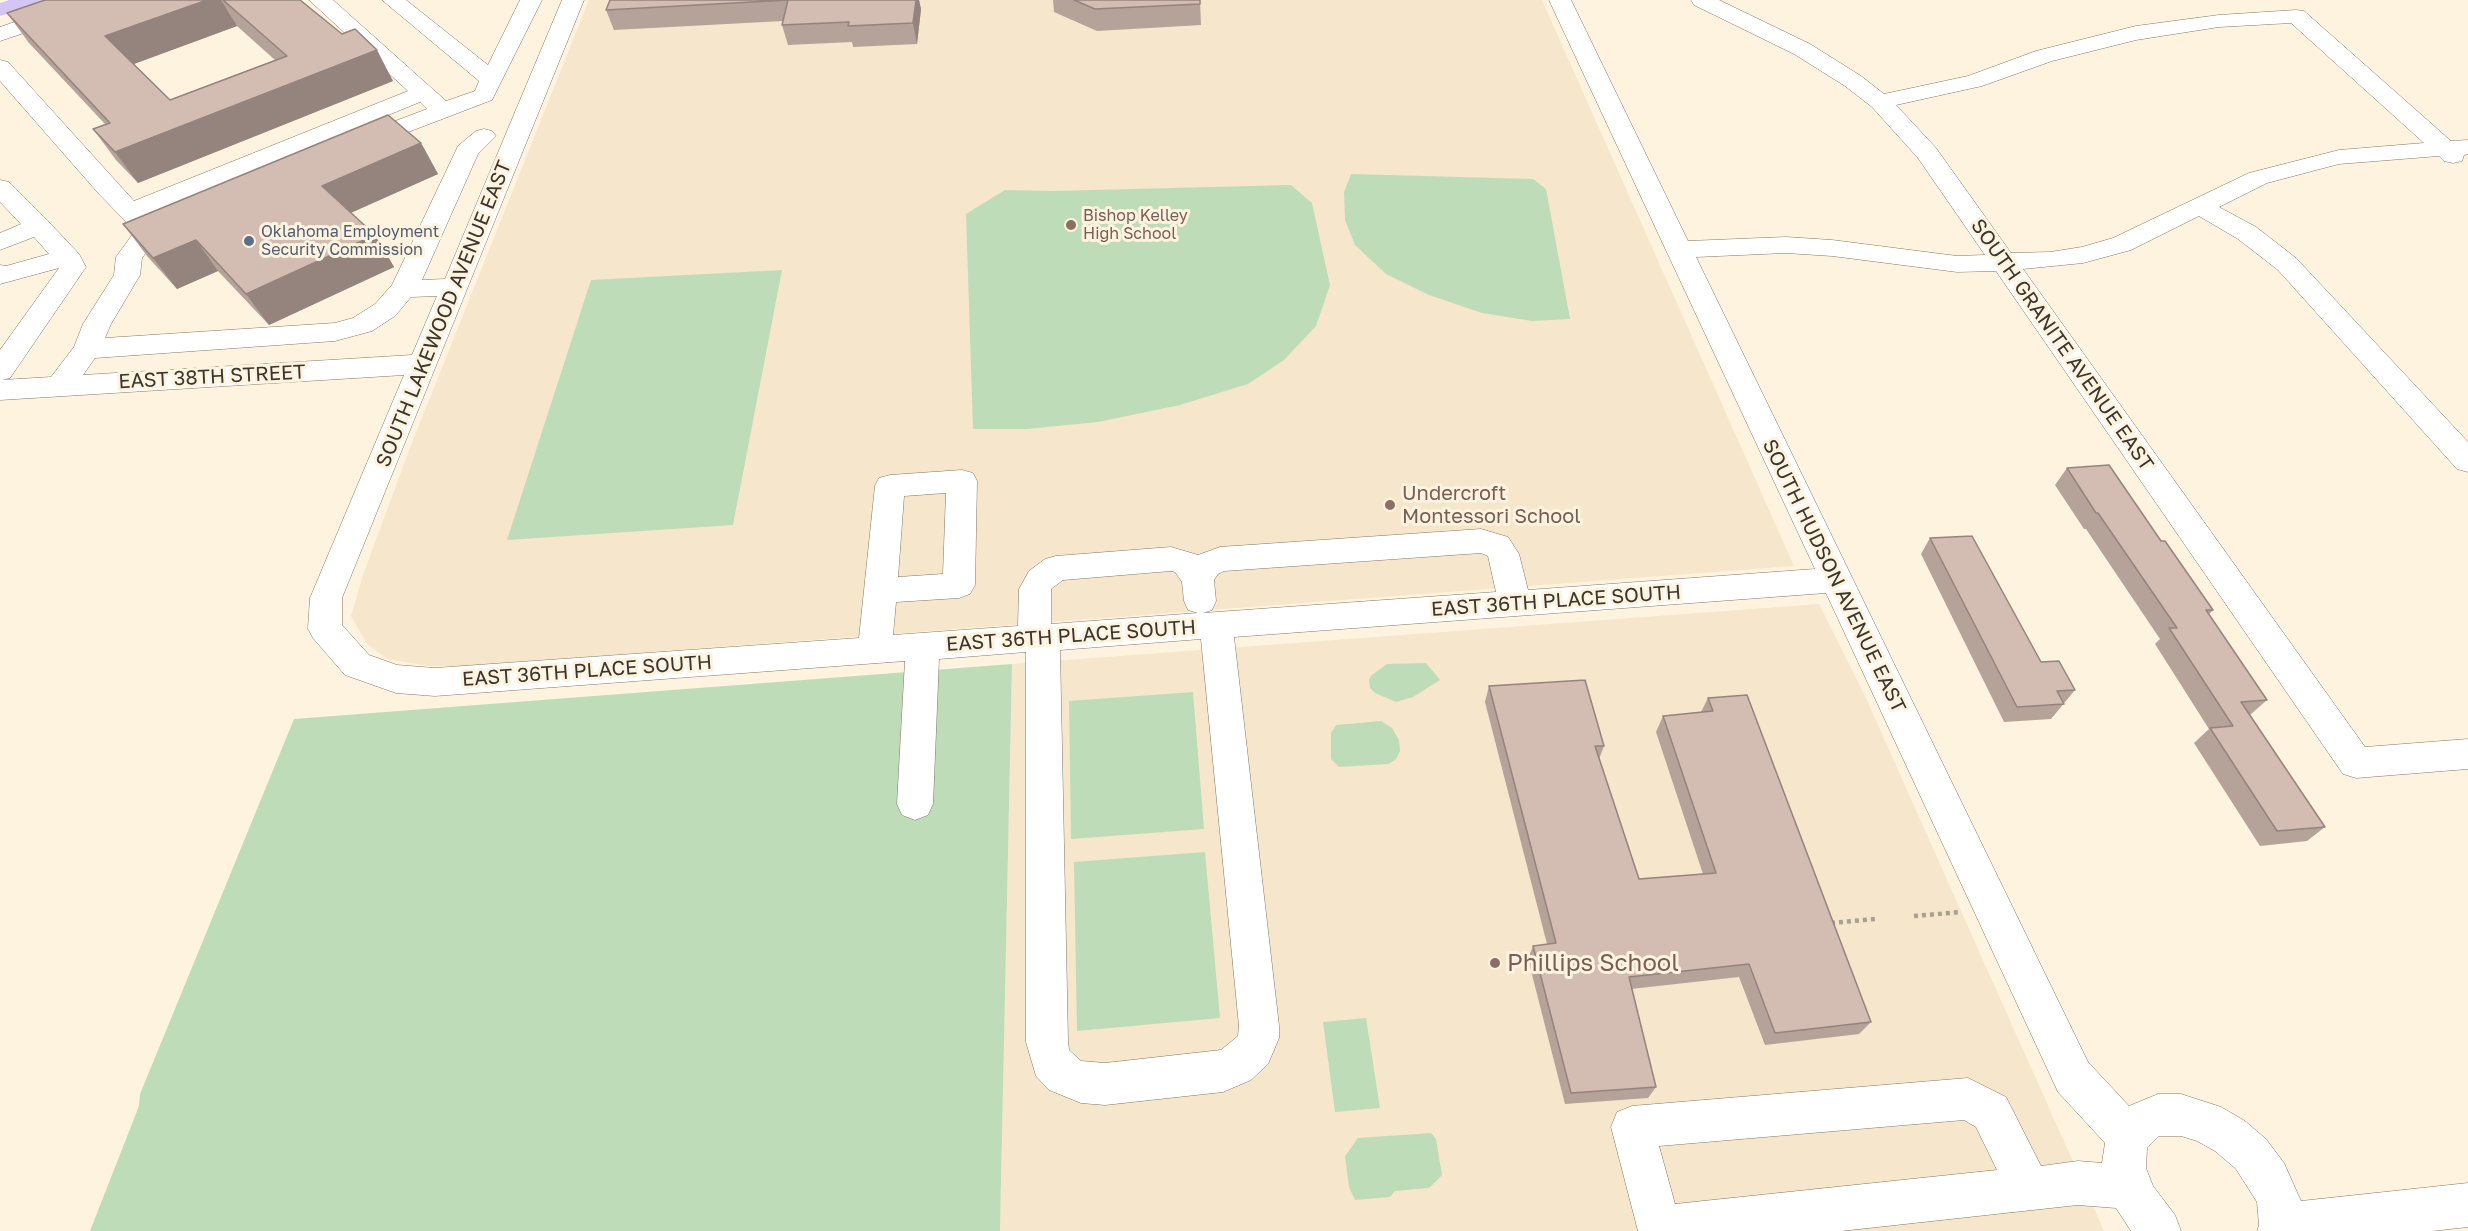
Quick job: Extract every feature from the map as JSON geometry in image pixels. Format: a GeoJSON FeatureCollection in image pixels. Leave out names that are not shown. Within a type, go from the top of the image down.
{"type":"FeatureCollection","features":[{"type":"Feature","properties":{"kind":"main road"},"geometry":{"type":"LineString","coordinates":[[0,10],[31,0]]}},
{"type":"Feature","properties":{"kind":"street"},"geometry":{"type":"LineString","coordinates":[[0,34],[100,0]]}},
{"type":"Feature","properties":{"kind":"street"},"geometry":{"type":"LineString","coordinates":[[320,0],[443,111]]}},
{"type":"Feature","properties":{"kind":"street"},"geometry":{"type":"LineString","coordinates":[[484,136],[481,124],[488,88],[531,0]]}},
{"type":"Feature","properties":{"kind":"street","name":"SOUTH LAKEWOOD AVENUE EAST"},"geometry":{"type":"LineString","coordinates":[[325,629],[326,598],[573,0]]}},
{"type":"Feature","properties":{"kind":"street","name":"SOUTH HUDSON AVENUE EAST"},"geometry":{"type":"LineString","coordinates":[[1560,0],[2073,1077],[2128,1137]]}},
{"type":"Feature","properties":{"kind":"street","name":"SOUTH GRANITE AVENUE EAST"},"geometry":{"type":"LineString","coordinates":[[1702,0],[1802,49],[1853,81],[1880,102],[1927,153],[2356,763],[2468,754]]}},
{"type":"Feature","properties":{"kind":"street"},"geometry":{"type":"LineString","coordinates":[[406,3],[488,88]]}},
{"type":"Feature","properties":{"kind":"street"},"geometry":{"type":"LineString","coordinates":[[1880,102],[1974,81],[2044,56],[2136,33],[2219,21],[2296,16],[2456,148],[2468,169]]}},
{"type":"Feature","properties":{"kind":"street"},"geometry":{"type":"LineString","coordinates":[[0,67],[130,212],[149,230]]}},
{"type":"Feature","properties":{"kind":"street"},"geometry":{"type":"LineString","coordinates":[[337,152],[443,111],[488,88]]}},
{"type":"Feature","properties":{"kind":"street"},"geometry":{"type":"LineString","coordinates":[[130,212],[423,93]]}},
{"type":"Feature","properties":{"kind":"street"},"geometry":{"type":"LineString","coordinates":[[87,349],[335,332],[362,325],[385,310],[404,289],[467,151],[484,136],[516,138]]}},
{"type":"Feature","properties":{"kind":"street"},"geometry":{"type":"LineString","coordinates":[[1678,250],[1785,244],[1957,264],[2005,263],[2083,255],[2122,243],[2258,178],[2299,166],[2339,157],[2456,148]]}},
{"type":"Feature","properties":{"kind":"street"},"geometry":{"type":"LineString","coordinates":[[0,187],[68,257],[73,267],[0,371]]}},
{"type":"Feature","properties":{"kind":"street"},"geometry":{"type":"LineString","coordinates":[[2199,206],[2247,233],[2287,264],[2468,461]]}},
{"type":"Feature","properties":{"kind":"street"},"geometry":{"type":"LineString","coordinates":[[60,386],[87,349],[97,324],[127,275],[129,256],[149,230],[193,212]]}},
{"type":"Feature","properties":{"kind":"street"},"geometry":{"type":"LineString","coordinates":[[0,242],[38,226]]}},
{"type":"Feature","properties":{"kind":"street"},"geometry":{"type":"LineString","coordinates":[[0,273],[3,276],[68,257]]}},
{"type":"Feature","properties":{"kind":"street"},"geometry":{"type":"LineString","coordinates":[[404,289],[455,287]]}},
{"type":"Feature","properties":{"kind":"street","name":"EAST 38TH STREET"},"geometry":{"type":"LineString","coordinates":[[0,390],[423,364]]}},
{"type":"Feature","properties":{"kind":"street"},"geometry":{"type":"LineString","coordinates":[[1198,580],[1206,565],[1220,559],[1481,542],[1497,545],[1503,554],[1515,604]]}},
{"type":"Feature","properties":{"kind":"street"},"geometry":{"type":"LineString","coordinates":[[1172,559],[1185,562],[1198,580],[1209,626],[1259,1026],[1258,1038],[1253,1050],[1236,1065],[1223,1071],[1105,1084],[1081,1083],[1064,1075],[1051,1061],[1047,1042],[1035,589],[1040,580],[1056,568],[1172,559]]}},
{"type":"Feature","properties":{"kind":"street","name":"EAST 36TH PLACE SOUTH"},"geometry":{"type":"LineString","coordinates":[[325,629],[357,665],[396,679],[435,682],[1836,580]]}},
{"type":"Feature","properties":{"kind":"street"},"geometry":{"type":"LineString","coordinates":[[875,651],[880,591]]}},
{"type":"Feature","properties":{"kind":"street"},"geometry":{"type":"LineString","coordinates":[[915,804],[923,647]]}},
{"type":"Feature","properties":{"kind":"street"},"geometry":{"type":"LineString","coordinates":[[2029,1188],[1991,1112],[1968,1099],[1632,1127],[1659,1228],[2078,1183],[2129,1187]]}},
{"type":"Feature","properties":{"kind":"street"},"geometry":{"type":"LineString","coordinates":[[2159,1231],[2147,1218],[2129,1187],[2124,1168],[2124,1152],[2128,1137],[2140,1123],[2158,1115],[2181,1115],[2206,1122],[2230,1136],[2252,1154],[2269,1178],[2278,1202],[2280,1228],[2468,1205]]}},
{"type":"Feature","properties":{"kind":"path"},"geometry":{"type":"LineString","coordinates":[[1914,916],[1968,911]]}},
{"type":"Feature","properties":{"kind":"path"},"geometry":{"type":"LineString","coordinates":[[1830,924],[1875,919]]}},
{"type":"Feature","properties":{"kind":"shaded area","name":"Bishop Kelley High School"},"geometry":{"type":"Polygon","coordinates":[[[589,0],[1542,0],[1794,566],[466,666],[428,666],[388,659],[367,644],[351,616],[363,575],[411,445],[589,0]]]}},
{"type":"Feature","properties":{"kind":"shaded area","name":"Phillips School"},"geometry":{"type":"Polygon","coordinates":[[[1819,604],[1865,696],[2104,1231],[1000,1231],[1012,664],[1819,604]]]}},
{"type":"Feature","properties":{"kind":"green space"},"geometry":{"type":"Polygon","coordinates":[[[1351,174],[1533,179],[1546,189],[1570,319],[1532,321],[1482,313],[1429,295],[1386,274],[1355,245],[1345,220],[1344,192],[1351,174]]]}},
{"type":"Feature","properties":{"kind":"green space"},"geometry":{"type":"Polygon","coordinates":[[[1291,185],[1312,203],[1330,285],[1316,326],[1284,360],[1248,384],[1180,405],[1098,422],[1027,429],[973,429],[966,214],[1005,190],[1053,191],[1291,185]]]}},
{"type":"Feature","properties":{"kind":"green space"},"geometry":{"type":"Polygon","coordinates":[[[782,270],[733,525],[507,540],[591,280],[782,270]]]}},
{"type":"Feature","properties":{"kind":"green space"},"geometry":{"type":"Polygon","coordinates":[[[1426,663],[1440,680],[1413,697],[1396,702],[1375,693],[1370,688],[1369,679],[1387,664],[1426,663]]]}},
{"type":"Feature","properties":{"kind":"green space"},"geometry":{"type":"Polygon","coordinates":[[[1012,664],[1000,1231],[90,1231],[139,1106],[140,1094],[294,719],[1012,664]]]}},
{"type":"Feature","properties":{"kind":"green space"},"geometry":{"type":"Polygon","coordinates":[[[1193,692],[1204,829],[1071,839],[1069,701],[1193,692]]]}},
{"type":"Feature","properties":{"kind":"green space"},"geometry":{"type":"Polygon","coordinates":[[[1381,721],[1392,728],[1399,740],[1400,751],[1396,759],[1389,764],[1339,767],[1331,759],[1331,733],[1336,725],[1381,721]]]}},
{"type":"Feature","properties":{"kind":"green space"},"geometry":{"type":"Polygon","coordinates":[[[1205,852],[1220,1018],[1077,1031],[1074,862],[1205,852]]]}},
{"type":"Feature","properties":{"kind":"green space"},"geometry":{"type":"Polygon","coordinates":[[[1366,1018],[1380,1108],[1335,1112],[1323,1022],[1366,1018]]]}},
{"type":"Feature","properties":{"kind":"green space"},"geometry":{"type":"Polygon","coordinates":[[[1431,1133],[1436,1139],[1442,1175],[1429,1188],[1395,1191],[1390,1197],[1355,1200],[1349,1187],[1345,1156],[1358,1138],[1431,1133]]]}},
{"type":"Feature","properties":{"kind":"building"},"geometry":{"type":"Polygon","coordinates":[[[45,0],[207,0],[105,36],[170,100],[287,56],[223,0],[300,0],[342,34],[355,29],[377,50],[115,152],[93,129],[110,123],[7,13],[45,0]]]}},
{"type":"Feature","properties":{"kind":"building"},"geometry":{"type":"Polygon","coordinates":[[[610,0],[788,0],[606,10],[610,0]]]}},
{"type":"Feature","properties":{"kind":"building"},"geometry":{"type":"Polygon","coordinates":[[[788,0],[916,0],[913,23],[848,26],[849,22],[782,25],[788,0]]]}},
{"type":"Feature","properties":{"kind":"building"},"geometry":{"type":"Polygon","coordinates":[[[1074,0],[1200,0],[1200,4],[1095,9],[1074,0]]]}},
{"type":"Feature","properties":{"kind":"building"},"geometry":{"type":"Polygon","coordinates":[[[388,115],[421,143],[322,186],[375,235],[246,294],[196,240],[153,258],[123,224],[388,115]]]}},
{"type":"Feature","properties":{"kind":"building"},"geometry":{"type":"Polygon","coordinates":[[[2109,465],[2161,541],[2165,541],[2213,610],[2206,610],[2267,700],[2241,702],[2325,827],[2277,831],[2210,728],[2233,726],[2169,628],[2177,628],[2067,468],[2109,465]]]}},
{"type":"Feature","properties":{"kind":"building"},"geometry":{"type":"Polygon","coordinates":[[[1972,536],[2041,662],[2059,661],[2075,690],[2057,691],[2064,704],[2017,707],[1930,538],[1972,536]]]}},
{"type":"Feature","properties":{"kind":"building"},"geometry":{"type":"Polygon","coordinates":[[[1585,680],[1604,746],[1595,746],[1639,879],[1716,873],[1663,716],[1713,711],[1708,698],[1747,695],[1871,1022],[1775,1033],[1749,964],[1629,977],[1656,1087],[1571,1093],[1533,946],[1556,943],[1489,686],[1585,680]]]}},
{"type":"Feature","properties":{"kind":"place","name":"Bishop Kelley High School"},"geometry":{"type":"Point","coordinates":[1071,225]}},
{"type":"Feature","properties":{"kind":"place","name":"Oklahoma Employment Security Commission"},"geometry":{"type":"Point","coordinates":[249,241]}},
{"type":"Feature","properties":{"kind":"place","name":"Undercroft Montessori School"},"geometry":{"type":"Point","coordinates":[1390,505]}},
{"type":"Feature","properties":{"kind":"place","name":"Phillips School"},"geometry":{"type":"Point","coordinates":[1495,963]}}]}
